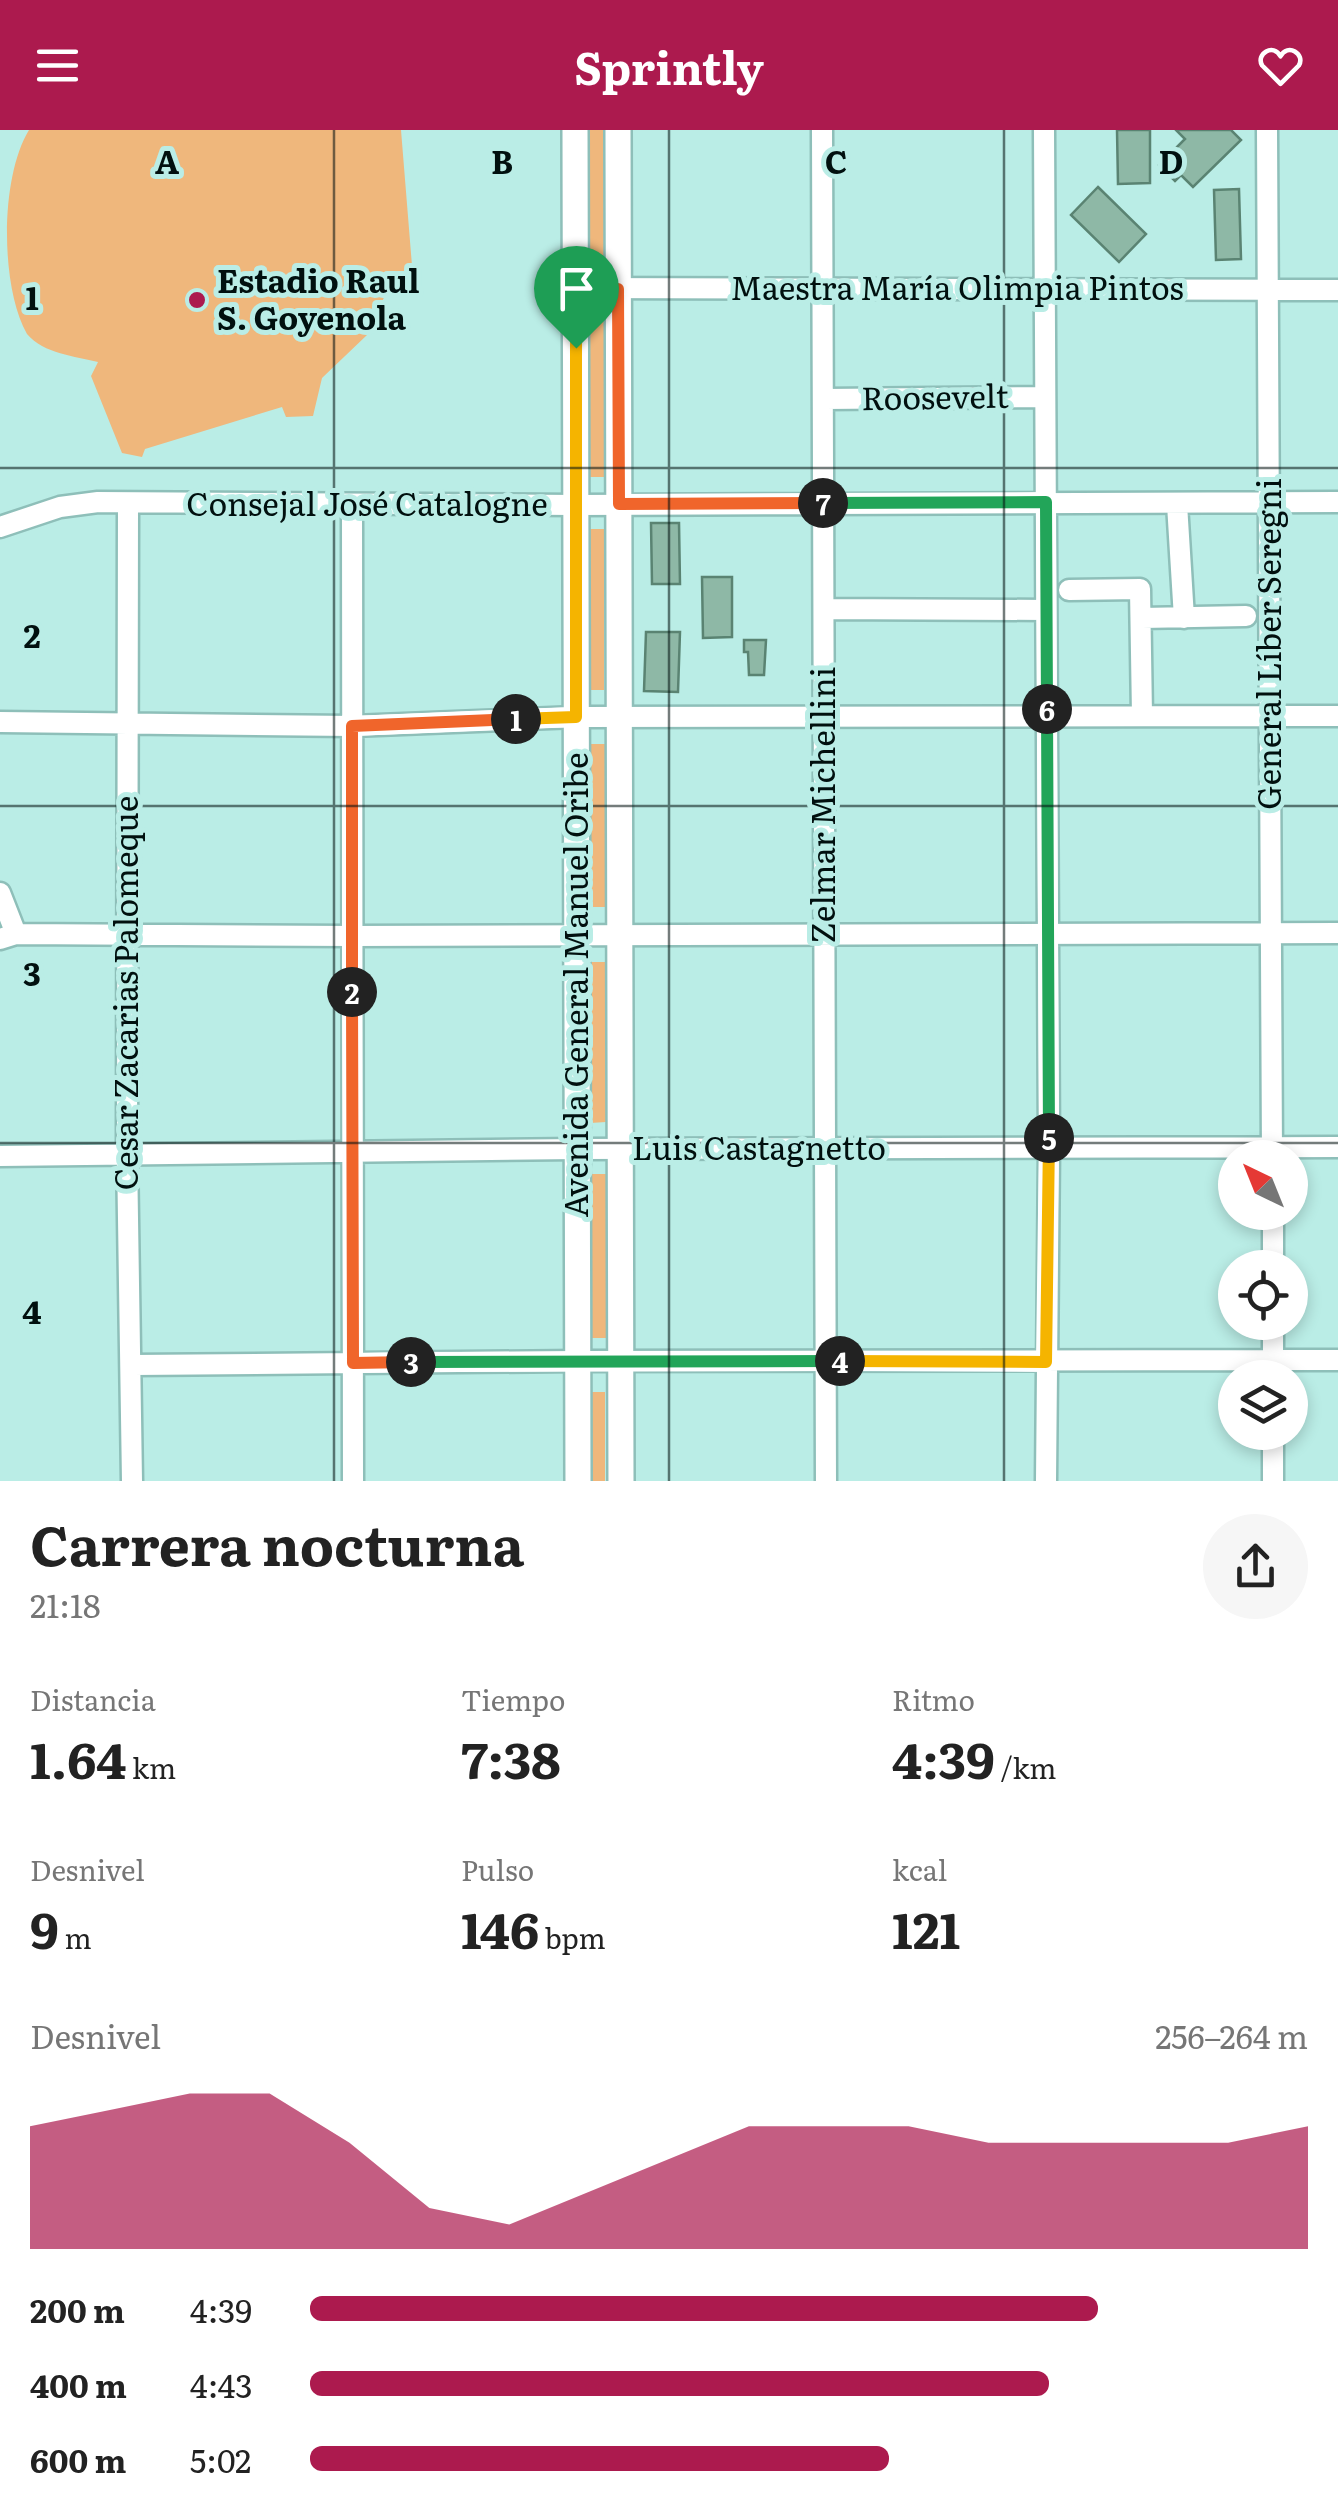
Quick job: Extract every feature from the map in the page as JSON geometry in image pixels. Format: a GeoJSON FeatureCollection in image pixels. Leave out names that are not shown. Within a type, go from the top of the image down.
{"type":"FeatureCollection","features":[{"type":"Feature","properties":{"kind":"main road","name":"Avenida General Manuel Oribe"},"geometry":{"type":"LineString","coordinates":[[575,130],[578,1481]]}},
{"type":"Feature","properties":{"kind":"main road","name":"Avenida General Manuel Oribe"},"geometry":{"type":"LineString","coordinates":[[618,130],[621,1481]]}},
{"type":"Feature","properties":{"kind":"street","name":"Zelmar Michellini"},"geometry":{"type":"LineString","coordinates":[[822,130],[826,1481]]}},
{"type":"Feature","properties":{"kind":"street"},"geometry":{"type":"LineString","coordinates":[[1044,130],[1049,1148],[1046,1481]]}},
{"type":"Feature","properties":{"kind":"street","name":"General Líber Seregni"},"geometry":{"type":"LineString","coordinates":[[1266,130],[1272,1140]]}},
{"type":"Feature","properties":{"kind":"street","name":"Maestra María Olimpia Pintos"},"geometry":{"type":"LineString","coordinates":[[577,288],[1338,290]]}},
{"type":"Feature","properties":{"kind":"street","name":"Roosevelt"},"geometry":{"type":"LineString","coordinates":[[824,398],[1045,396]]}},
{"type":"Feature","properties":{"kind":"street","name":"Consejal José Catalogne"},"geometry":{"type":"LineString","coordinates":[[0,526],[60,507],[98,502],[1338,502]]}},
{"type":"Feature","properties":{"kind":"street","name":"Cesar Zacarias Palomeque"},"geometry":{"type":"LineString","coordinates":[[128,504],[126,934],[132,1481]]}},
{"type":"Feature","properties":{"kind":"street"},"geometry":{"type":"LineString","coordinates":[[1177,504],[1184,618]]}},
{"type":"Feature","properties":{"kind":"street"},"geometry":{"type":"LineString","coordinates":[[352,505],[353,1481]]}},
{"type":"Feature","properties":{"kind":"street"},"geometry":{"type":"LineString","coordinates":[[1069,590],[1140,589],[1142,716]]}},
{"type":"Feature","properties":{"kind":"street"},"geometry":{"type":"LineString","coordinates":[[824,610],[1045,610]]}},
{"type":"Feature","properties":{"kind":"street"},"geometry":{"type":"LineString","coordinates":[[1142,618],[1246,616]]}},
{"type":"Feature","properties":{"kind":"street"},"geometry":{"type":"LineString","coordinates":[[0,722],[352,726],[576,717],[1338,716]]}},
{"type":"Feature","properties":{"kind":"street"},"geometry":{"type":"LineString","coordinates":[[0,893],[8,936],[1338,934]]}},
{"type":"Feature","properties":{"kind":"street","name":"Luis Castagnetto"},"geometry":{"type":"LineString","coordinates":[[1308,1149],[1338,1147]]}},
{"type":"Feature","properties":{"kind":"street","name":"Luis Castagnetto"},"geometry":{"type":"LineString","coordinates":[[0,1156],[577,1149],[1218,1151]]}},
{"type":"Feature","properties":{"kind":"street"},"geometry":{"type":"LineString","coordinates":[[1308,1364],[1338,1360]]}},
{"type":"Feature","properties":{"kind":"street"},"geometry":{"type":"LineString","coordinates":[[132,1366],[825,1361],[1218,1367]]}},
{"type":"Feature","properties":{"kind":"street"},"geometry":{"type":"LineString","coordinates":[[1274,1450],[1274,1481]]}},
{"type":"Feature","properties":{"kind":"shaded area","name":"Estadio Raul S. Goyenola"},"geometry":{"type":"Polygon","coordinates":[[[29,130],[401,130],[413,278],[386,293],[367,335],[322,378],[313,416],[286,417],[282,407],[145,449],[142,457],[122,453],[91,376],[98,362],[42,346],[27,334],[18,313],[7,232],[13,175],[29,130]]]}},
{"type":"Feature","properties":{"kind":"shaded area"},"geometry":{"type":"Polygon","coordinates":[[[589,130],[604,130],[604,262],[589,262],[589,130]]]}},
{"type":"Feature","properties":{"kind":"shaded area"},"geometry":{"type":"Polygon","coordinates":[[[589,317],[604,317],[605,477],[590,477],[589,317]]]}},
{"type":"Feature","properties":{"kind":"shaded area"},"geometry":{"type":"Polygon","coordinates":[[[590,529],[604,529],[604,690],[589,690],[590,529]]]}},
{"type":"Feature","properties":{"kind":"shaded area"},"geometry":{"type":"Polygon","coordinates":[[[590,744],[605,744],[605,907],[590,907],[590,744]]]}},
{"type":"Feature","properties":{"kind":"shaded area"},"geometry":{"type":"Polygon","coordinates":[[[590,962],[605,962],[606,1122],[590,1123],[590,962]]]}},
{"type":"Feature","properties":{"kind":"shaded area"},"geometry":{"type":"Polygon","coordinates":[[[591,1174],[606,1174],[606,1338],[591,1338],[591,1174]]]}},
{"type":"Feature","properties":{"kind":"shaded area"},"geometry":{"type":"Polygon","coordinates":[[[591,1392],[605,1392],[605,1481],[591,1481],[591,1392]]]}},
{"type":"Feature","properties":{"kind":"building"},"geometry":{"type":"Polygon","coordinates":[[[1117,130],[1150,130],[1150,183],[1118,184],[1117,130]]]}},
{"type":"Feature","properties":{"kind":"building"},"geometry":{"type":"Polygon","coordinates":[[[1176,130],[1231,130],[1241,140],[1193,187],[1181,175],[1175,181],[1159,165],[1185,139],[1176,130]]]}},
{"type":"Feature","properties":{"kind":"building"},"geometry":{"type":"Polygon","coordinates":[[[1098,187],[1146,234],[1119,262],[1071,215],[1098,187]]]}},
{"type":"Feature","properties":{"kind":"building"},"geometry":{"type":"Polygon","coordinates":[[[1239,189],[1241,259],[1216,260],[1214,190],[1239,189]]]}},
{"type":"Feature","properties":{"kind":"building"},"geometry":{"type":"Polygon","coordinates":[[[651,523],[679,523],[680,584],[652,584],[651,523]]]}},
{"type":"Feature","properties":{"kind":"building"},"geometry":{"type":"Polygon","coordinates":[[[702,577],[732,577],[732,637],[703,638],[702,577]]]}},
{"type":"Feature","properties":{"kind":"building"},"geometry":{"type":"Polygon","coordinates":[[[646,632],[680,632],[678,692],[644,691],[646,632]]]}},
{"type":"Feature","properties":{"kind":"building"},"geometry":{"type":"Polygon","coordinates":[[[744,640],[766,640],[764,675],[749,675],[744,640]]]}},
{"type":"Feature","properties":{"kind":"place","name":"Estadio Raul S. Goyenola"},"geometry":{"type":"Point","coordinates":[197,300]}},
{"type":"Feature","properties":{"kind":"route"},"geometry":{"type":"LineString","coordinates":[[577,288],[618,289],[619,504],[1046,502],[1046,1362],[353,1363],[352,726],[576,717],[576,348],[577,288]]}}]}
